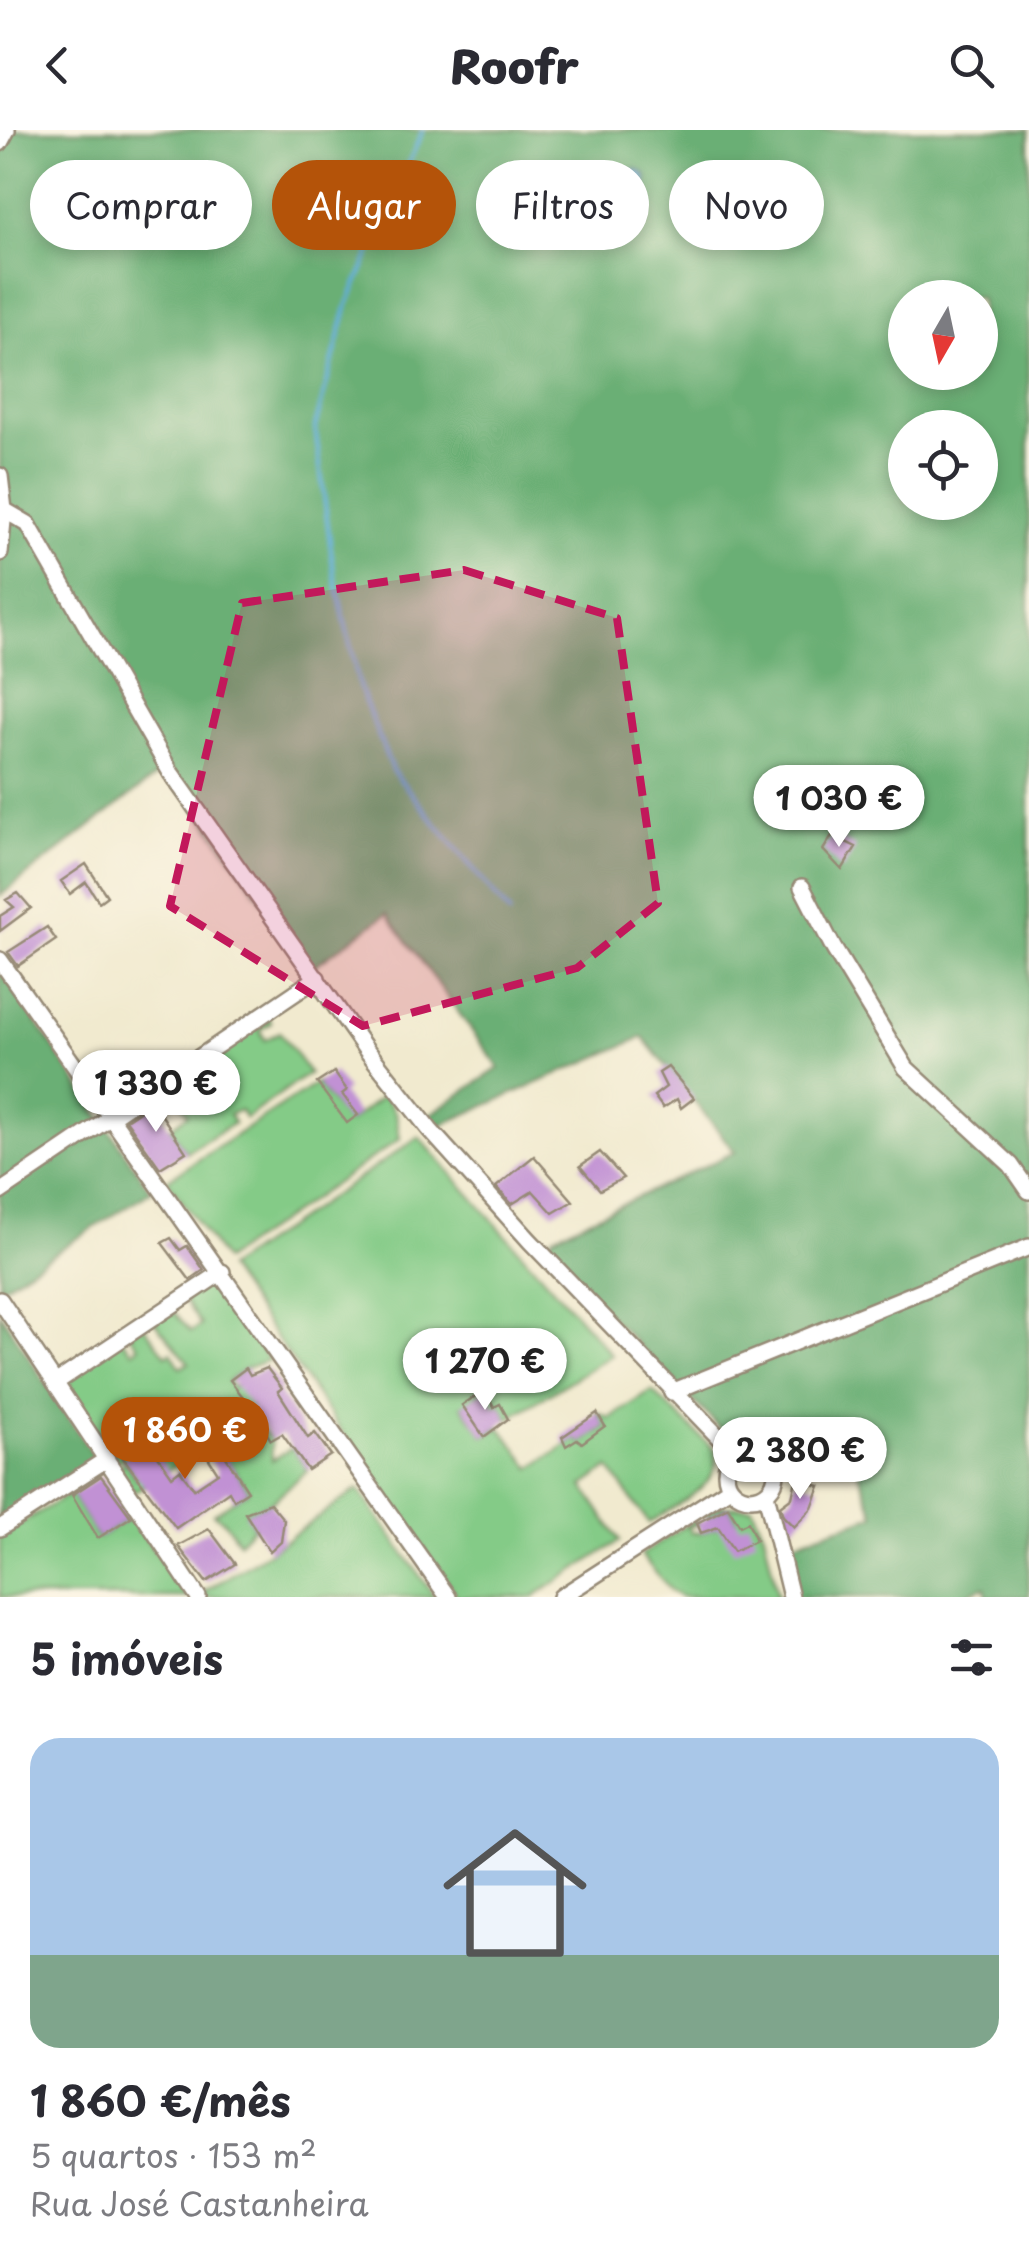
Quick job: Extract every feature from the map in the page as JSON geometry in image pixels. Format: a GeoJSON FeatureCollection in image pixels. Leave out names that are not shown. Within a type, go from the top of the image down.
{"type":"FeatureCollection","features":[{"type":"Feature","properties":{"kind":"street"},"geometry":{"type":"LineString","coordinates":[[0,143],[6,130]]}},
{"type":"Feature","properties":{"kind":"street"},"geometry":{"type":"LineString","coordinates":[[0,476],[4,510],[0,552]]}},
{"type":"Feature","properties":{"kind":"street"},"geometry":{"type":"LineString","coordinates":[[4,510],[28,524],[171,773],[316,978],[430,1130],[672,1392],[735,1454]]}},
{"type":"Feature","properties":{"kind":"street"},"geometry":{"type":"LineString","coordinates":[[802,887],[834,949],[906,1068],[1011,1165],[1029,1191]]}},
{"type":"Feature","properties":{"kind":"street"},"geometry":{"type":"LineString","coordinates":[[0,960],[448,1597]]}},
{"type":"Feature","properties":{"kind":"street"},"geometry":{"type":"LineString","coordinates":[[0,1192],[316,978]]}},
{"type":"Feature","properties":{"kind":"street"},"geometry":{"type":"LineString","coordinates":[[672,1392],[1029,1247]]}},
{"type":"Feature","properties":{"kind":"street"},"geometry":{"type":"LineString","coordinates":[[55,1383],[222,1272]]}},
{"type":"Feature","properties":{"kind":"street"},"geometry":{"type":"LineString","coordinates":[[0,1300],[198,1597]]}},
{"type":"Feature","properties":{"kind":"street"},"geometry":{"type":"LineString","coordinates":[[758,1449],[772,1458],[776,1482],[766,1494],[742,1497],[730,1488],[726,1466],[735,1454],[758,1449]]}},
{"type":"Feature","properties":{"kind":"street"},"geometry":{"type":"LineString","coordinates":[[0,1528],[107,1459]]}},
{"type":"Feature","properties":{"kind":"street"},"geometry":{"type":"LineString","coordinates":[[561,1597],[730,1488]]}},
{"type":"Feature","properties":{"kind":"street"},"geometry":{"type":"LineString","coordinates":[[766,1494],[791,1597]]}},
{"type":"Feature","properties":{"kind":"highlighted area"},"geometry":{"type":"Polygon","coordinates":[[[464,570],[617,618],[658,903],[577,968],[363,1026],[170,906],[242,603],[464,570]]]}},
{"type":"Feature","properties":{"kind":"green space"},"geometry":{"type":"Polygon","coordinates":[[[0,130],[1029,130],[1029,1597],[987,1597],[985,1587],[957,1597],[794,1597],[786,1545],[875,1515],[842,1430],[778,1451],[763,1438],[723,1431],[554,1260],[547,1247],[553,1236],[735,1152],[643,1037],[430,1130],[422,1120],[499,1068],[387,914],[310,969],[171,773],[156,776],[0,896],[0,130]]]}},
{"type":"Feature","properties":{"kind":"green space"},"geometry":{"type":"Polygon","coordinates":[[[0,969],[151,1191],[0,1288],[0,969]]]}},
{"type":"Feature","properties":{"kind":"green space"},"geometry":{"type":"Polygon","coordinates":[[[266,1011],[271,1023],[260,1030],[265,1040],[280,1032],[309,1073],[245,1119],[240,1110],[229,1114],[234,1123],[186,1152],[170,1128],[188,1114],[164,1079],[266,1011]]]}},
{"type":"Feature","properties":{"kind":"green space"},"geometry":{"type":"Polygon","coordinates":[[[317,1083],[348,1123],[384,1095],[396,1114],[400,1139],[224,1260],[167,1180],[317,1083]]]}},
{"type":"Feature","properties":{"kind":"green space"},"geometry":{"type":"Polygon","coordinates":[[[419,1137],[612,1355],[508,1419],[500,1404],[494,1407],[484,1391],[462,1406],[484,1436],[500,1427],[531,1468],[577,1439],[582,1443],[605,1427],[597,1413],[610,1418],[652,1391],[715,1450],[716,1462],[705,1484],[649,1523],[609,1468],[583,1486],[620,1541],[533,1597],[458,1597],[227,1268],[419,1137]]]}},
{"type":"Feature","properties":{"kind":"green space"},"geometry":{"type":"Polygon","coordinates":[[[214,1282],[269,1360],[246,1368],[228,1381],[232,1388],[240,1383],[254,1404],[242,1415],[243,1421],[250,1419],[271,1440],[272,1460],[292,1448],[308,1470],[270,1503],[246,1513],[254,1527],[239,1542],[224,1521],[213,1514],[248,1491],[211,1434],[198,1441],[202,1448],[134,1492],[113,1469],[125,1462],[136,1479],[162,1463],[148,1444],[123,1459],[109,1462],[55,1383],[122,1339],[132,1351],[139,1347],[129,1334],[143,1325],[166,1355],[171,1352],[180,1367],[189,1363],[152,1319],[174,1312],[191,1332],[201,1325],[183,1298],[214,1282]]]}},
{"type":"Feature","properties":{"kind":"green space"},"geometry":{"type":"Polygon","coordinates":[[[0,1313],[96,1460],[0,1519],[0,1313]]]}},
{"type":"Feature","properties":{"kind":"green space"},"geometry":{"type":"Polygon","coordinates":[[[358,1489],[435,1597],[206,1597],[203,1592],[269,1552],[358,1489]]]}},
{"type":"Feature","properties":{"kind":"green space"},"geometry":{"type":"Polygon","coordinates":[[[71,1493],[98,1538],[131,1517],[187,1597],[0,1597],[0,1536],[71,1493]]]}},
{"type":"Feature","properties":{"kind":"green space"},"geometry":{"type":"Polygon","coordinates":[[[721,1506],[752,1507],[764,1533],[778,1597],[681,1597],[670,1590],[641,1555],[695,1519],[697,1525],[689,1526],[691,1533],[736,1520],[728,1507],[709,1518],[705,1513],[721,1506]]]}},
{"type":"Feature","properties":{"kind":"building"},"geometry":{"type":"Polygon","coordinates":[[[836,829],[844,841],[856,847],[842,870],[823,850],[836,829]]]}},
{"type":"Feature","properties":{"kind":"building"},"geometry":{"type":"Polygon","coordinates":[[[86,864],[107,896],[99,902],[86,882],[70,894],[61,881],[86,864]]]}},
{"type":"Feature","properties":{"kind":"building"},"geometry":{"type":"Polygon","coordinates":[[[18,893],[31,908],[0,931],[0,916],[14,907],[6,900],[18,893]]]}},
{"type":"Feature","properties":{"kind":"building"},"geometry":{"type":"Polygon","coordinates":[[[47,927],[56,940],[18,966],[8,952],[47,927]]]}},
{"type":"Feature","properties":{"kind":"building"},"geometry":{"type":"Polygon","coordinates":[[[668,1067],[694,1098],[681,1108],[677,1099],[663,1108],[654,1096],[666,1087],[659,1073],[668,1067]]]}},
{"type":"Feature","properties":{"kind":"building"},"geometry":{"type":"Polygon","coordinates":[[[334,1072],[347,1090],[342,1094],[358,1115],[347,1123],[317,1083],[334,1072]]]}},
{"type":"Feature","properties":{"kind":"building"},"geometry":{"type":"Polygon","coordinates":[[[153,1102],[186,1152],[160,1168],[126,1120],[153,1102]]]}},
{"type":"Feature","properties":{"kind":"building"},"geometry":{"type":"Polygon","coordinates":[[[600,1152],[623,1178],[600,1190],[580,1166],[600,1152]]]}},
{"type":"Feature","properties":{"kind":"building"},"geometry":{"type":"Polygon","coordinates":[[[534,1156],[573,1201],[553,1213],[533,1191],[512,1204],[496,1187],[534,1156]]]}},
{"type":"Feature","properties":{"kind":"building"},"geometry":{"type":"Polygon","coordinates":[[[171,1238],[180,1250],[187,1246],[204,1270],[190,1280],[162,1243],[171,1238]]]}},
{"type":"Feature","properties":{"kind":"building"},"geometry":{"type":"Polygon","coordinates":[[[246,1368],[250,1375],[267,1368],[308,1438],[315,1433],[331,1455],[308,1470],[282,1434],[271,1440],[259,1421],[254,1423],[244,1414],[253,1410],[230,1380],[246,1368]]]}},
{"type":"Feature","properties":{"kind":"building"},"geometry":{"type":"Polygon","coordinates":[[[485,1390],[494,1407],[500,1404],[508,1419],[484,1437],[462,1405],[485,1390]]]}},
{"type":"Feature","properties":{"kind":"building"},"geometry":{"type":"Polygon","coordinates":[[[597,1413],[605,1426],[582,1443],[577,1439],[566,1446],[562,1437],[597,1413]]]}},
{"type":"Feature","properties":{"kind":"building"},"geometry":{"type":"Polygon","coordinates":[[[211,1434],[248,1491],[234,1500],[229,1491],[176,1528],[123,1458],[149,1443],[172,1476],[180,1470],[194,1489],[218,1473],[198,1442],[211,1434]]]}},
{"type":"Feature","properties":{"kind":"building"},"geometry":{"type":"Polygon","coordinates":[[[101,1476],[131,1517],[98,1538],[72,1495],[101,1476]]]}},
{"type":"Feature","properties":{"kind":"building"},"geometry":{"type":"Polygon","coordinates":[[[796,1480],[820,1486],[812,1508],[794,1527],[783,1516],[780,1506],[792,1497],[796,1480]]]}},
{"type":"Feature","properties":{"kind":"building"},"geometry":{"type":"Polygon","coordinates":[[[270,1503],[284,1520],[281,1542],[270,1552],[245,1513],[270,1503]]]}},
{"type":"Feature","properties":{"kind":"building"},"geometry":{"type":"Polygon","coordinates":[[[728,1507],[740,1526],[748,1522],[756,1540],[734,1551],[718,1527],[701,1533],[697,1523],[728,1507]]]}},
{"type":"Feature","properties":{"kind":"building"},"geometry":{"type":"Polygon","coordinates":[[[209,1529],[235,1564],[206,1582],[178,1546],[209,1529]]]}},
{"type":"Feature","properties":{"kind":"waterway"},"geometry":{"type":"LineString","coordinates":[[423,130],[348,304],[315,427],[334,573],[360,689],[392,770],[510,914]]}}]}
